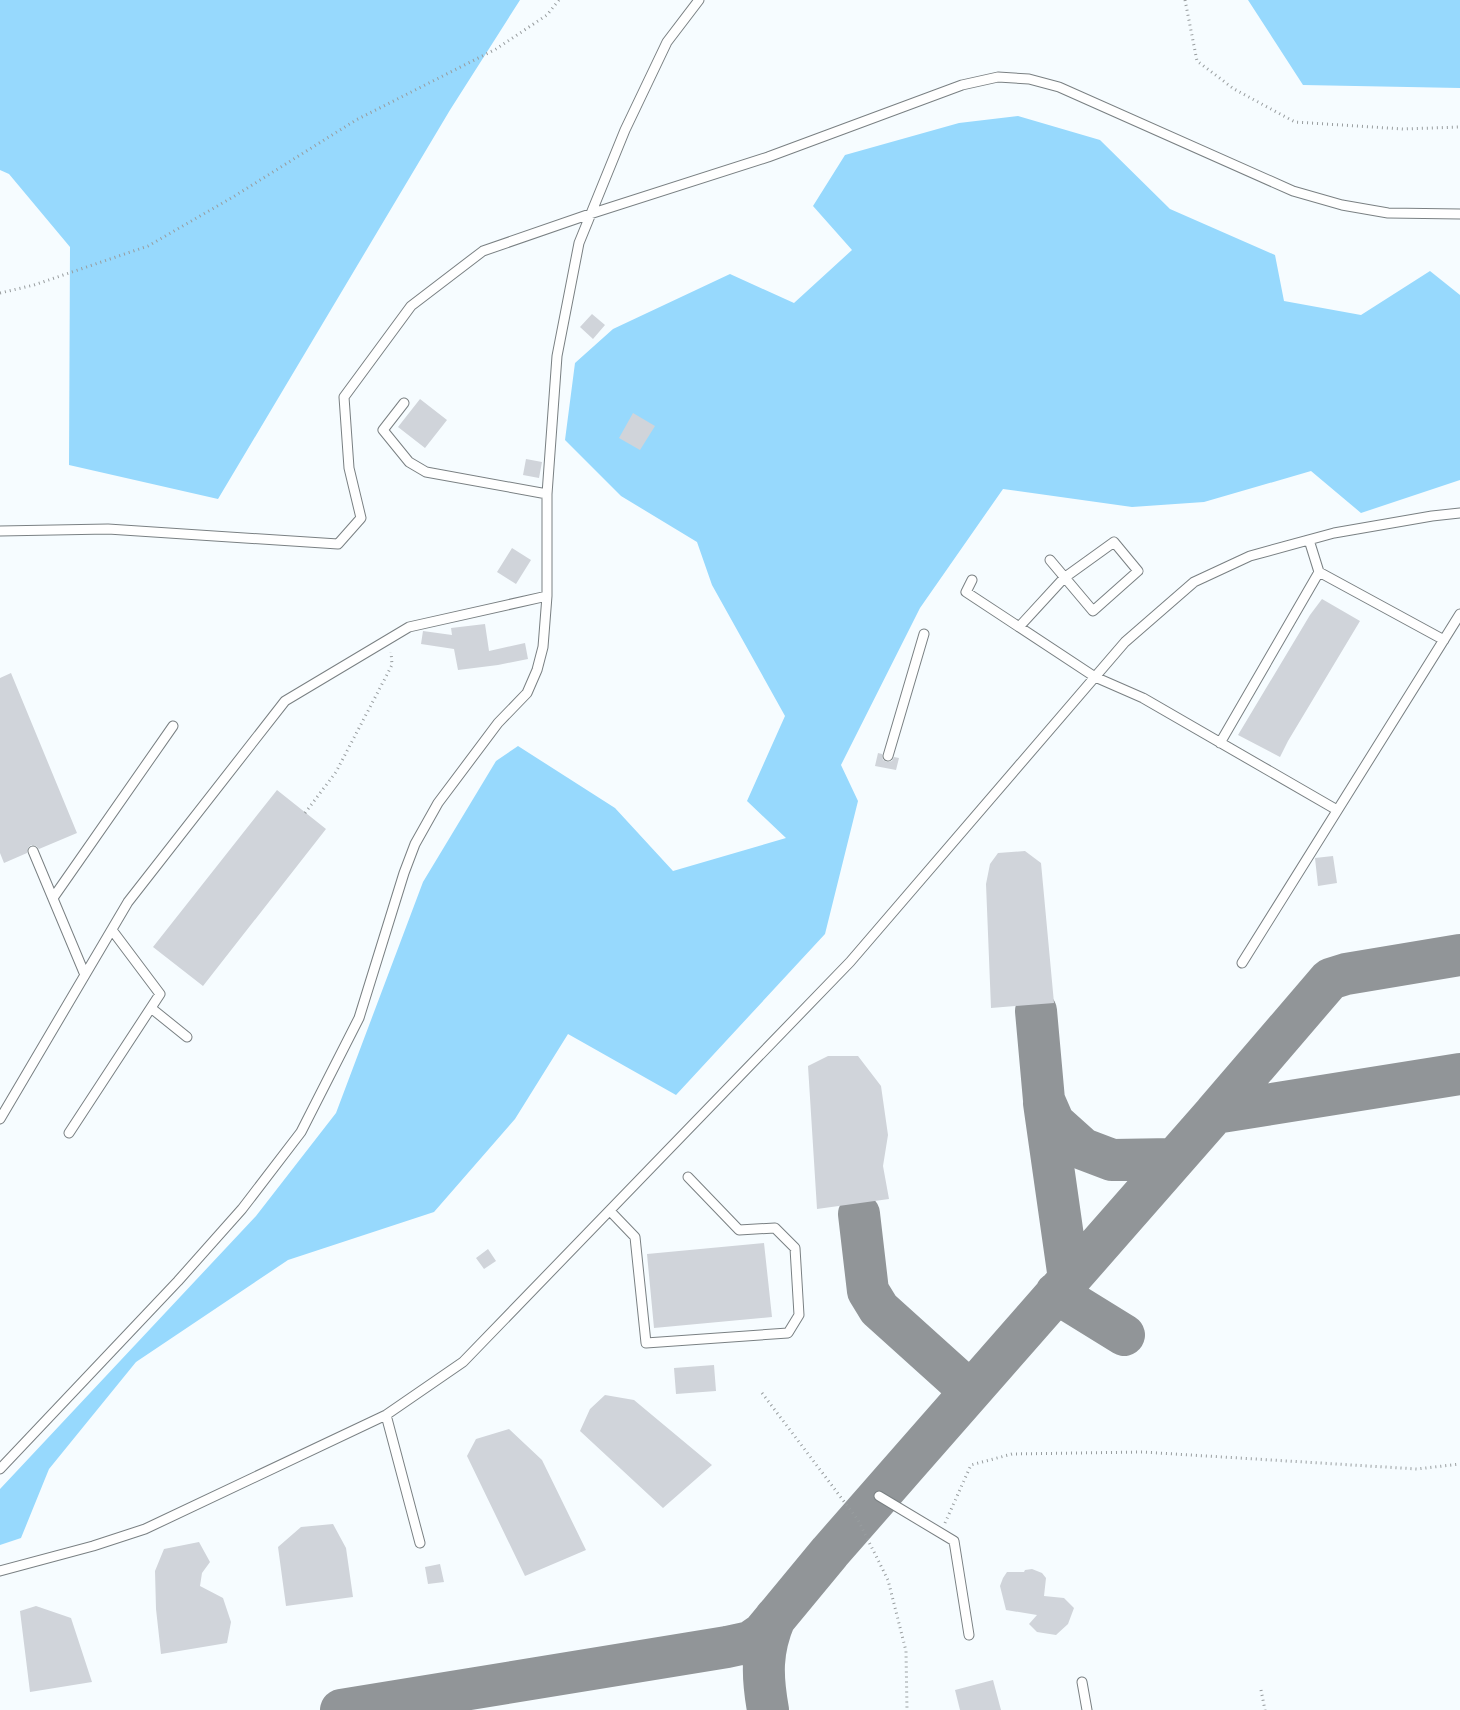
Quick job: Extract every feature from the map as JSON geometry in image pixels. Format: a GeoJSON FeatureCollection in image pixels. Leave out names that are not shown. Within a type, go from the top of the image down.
{"type":"FeatureCollection","features":[{"type":"Feature","properties":{"kind":"lane"},"geometry":{"type":"LineString","coordinates":[[0,1469],[185,1274],[242,1210],[301,1132],[359,1018],[404,873],[415,844],[438,803],[498,723],[527,693],[537,670],[543,647],[547,596],[547,494],[557,356],[579,244],[625,130],[667,42],[699,0]]}},
{"type":"Feature","properties":{"kind":"lane"},"geometry":{"type":"LineString","coordinates":[[0,531],[108,529],[338,544],[361,518],[349,468],[344,397],[411,306],[483,251],[590,214],[768,157],[962,85],[998,77],[1029,79],[1059,87],[1293,190],[1334,203],[1388,213],[1460,214]]}},
{"type":"Feature","properties":{"kind":"lane"},"geometry":{"type":"LineString","coordinates":[[404,403],[383,430],[409,462],[426,472],[547,494]]}},
{"type":"Feature","properties":{"kind":"lane"},"geometry":{"type":"LineString","coordinates":[[0,1570],[93,1546],[145,1529],[386,1415],[463,1362],[850,962],[1125,642],[1194,582],[1250,556],[1334,533],[1460,513]]}},
{"type":"Feature","properties":{"kind":"lane"},"geometry":{"type":"LineString","coordinates":[[1309,540],[1319,572],[1444,640]]}},
{"type":"Feature","properties":{"kind":"lane"},"geometry":{"type":"LineString","coordinates":[[1019,627],[1064,578],[1114,542],[1138,571],[1093,611],[1064,578],[1050,560]]}},
{"type":"Feature","properties":{"kind":"lane"},"geometry":{"type":"LineString","coordinates":[[1220,743],[1319,572]]}},
{"type":"Feature","properties":{"kind":"lane"},"geometry":{"type":"LineString","coordinates":[[972,580],[966,592],[1095,677],[1143,698],[1338,810]]}},
{"type":"Feature","properties":{"kind":"lane"},"geometry":{"type":"LineString","coordinates":[[0,1119],[128,902],[285,701],[409,627],[547,596]]}},
{"type":"Feature","properties":{"kind":"lane"},"geometry":{"type":"LineString","coordinates":[[1242,963],[1460,614]]}},
{"type":"Feature","properties":{"kind":"lane"},"geometry":{"type":"LineString","coordinates":[[888,756],[924,634]]}},
{"type":"Feature","properties":{"kind":"lane"},"geometry":{"type":"LineString","coordinates":[[53,898],[172,726]]}},
{"type":"Feature","properties":{"kind":"lane"},"geometry":{"type":"LineString","coordinates":[[33,851],[85,975]]}},
{"type":"Feature","properties":{"kind":"lane"},"geometry":{"type":"LineString","coordinates":[[69,1132],[160,994],[112,930]]}},
{"type":"Feature","properties":{"kind":"lane"},"geometry":{"type":"LineString","coordinates":[[151,1008],[186,1037]]}},
{"type":"Feature","properties":{"kind":"lane"},"geometry":{"type":"LineString","coordinates":[[610,1211],[635,1237],[646,1343],[788,1333],[799,1316],[795,1248],[775,1228],[739,1230],[688,1177]]}},
{"type":"Feature","properties":{"kind":"lane"},"geometry":{"type":"LineString","coordinates":[[386,1415],[420,1543]]}},
{"type":"Feature","properties":{"kind":"lane"},"geometry":{"type":"LineString","coordinates":[[879,1496],[954,1541],[969,1635]]}},
{"type":"Feature","properties":{"kind":"lane"},"geometry":{"type":"LineString","coordinates":[[1082,1682],[1087,1710]]}},
{"type":"Feature","properties":{"kind":"path"},"geometry":{"type":"LineString","coordinates":[[0,294],[34,285],[148,246],[233,197],[356,120],[496,49],[548,15],[560,0]]}},
{"type":"Feature","properties":{"kind":"path"},"geometry":{"type":"LineString","coordinates":[[1184,0],[1197,62],[1234,90],[1295,122],[1403,129],[1460,127]]}},
{"type":"Feature","properties":{"kind":"path"},"geometry":{"type":"LineString","coordinates":[[305,812],[336,772],[392,665],[390,639]]}},
{"type":"Feature","properties":{"kind":"path"},"geometry":{"type":"LineString","coordinates":[[762,1393],[858,1520],[888,1580],[906,1651],[907,1710]]}},
{"type":"Feature","properties":{"kind":"path"},"geometry":{"type":"LineString","coordinates":[[941,1532],[971,1465],[1012,1454],[1142,1452],[1417,1469],[1460,1464]]}},
{"type":"Feature","properties":{"kind":"path"},"geometry":{"type":"LineString","coordinates":[[1262,1690],[1265,1710]]}},
{"type":"Feature","properties":{"kind":"shaded area"},"geometry":{"type":"Polygon","coordinates":[[[0,0],[520,0],[450,110],[218,499],[69,465],[70,247],[9,174],[0,170],[0,0]]]}},
{"type":"Feature","properties":{"kind":"shaded area"},"geometry":{"type":"Polygon","coordinates":[[[1248,0],[1460,0],[1460,88],[1303,85],[1248,0]]]}},
{"type":"Feature","properties":{"kind":"shaded area"},"geometry":{"type":"Polygon","coordinates":[[[1018,116],[1100,140],[1170,209],[1275,255],[1284,301],[1361,315],[1430,271],[1460,295],[1460,480],[1361,513],[1311,471],[1204,502],[1132,507],[1003,489],[920,608],[841,765],[858,801],[825,934],[676,1095],[568,1034],[515,1119],[434,1212],[288,1260],[136,1362],[49,1469],[21,1538],[0,1545],[0,1489],[256,1216],[336,1113],[423,882],[496,761],[518,746],[615,808],[673,871],[786,838],[747,801],[785,716],[712,585],[697,542],[621,496],[565,440],[575,363],[613,329],[730,274],[794,303],[852,250],[813,206],[845,155],[959,123],[1018,116]]]}},
{"type":"Feature","properties":{"kind":"building"},"geometry":{"type":"Polygon","coordinates":[[[592,314],[605,325],[593,339],[580,327],[592,314]]]}},
{"type":"Feature","properties":{"kind":"building"},"geometry":{"type":"Polygon","coordinates":[[[420,399],[447,420],[425,448],[398,427],[420,399]]]}},
{"type":"Feature","properties":{"kind":"building"},"geometry":{"type":"Polygon","coordinates":[[[633,413],[655,426],[640,450],[619,438],[633,413]]]}},
{"type":"Feature","properties":{"kind":"building"},"geometry":{"type":"Polygon","coordinates":[[[526,459],[542,462],[539,478],[523,475],[526,459]]]}},
{"type":"Feature","properties":{"kind":"building"},"geometry":{"type":"Polygon","coordinates":[[[512,548],[531,560],[516,584],[497,572],[512,548]]]}},
{"type":"Feature","properties":{"kind":"building"},"geometry":{"type":"Polygon","coordinates":[[[1322,599],[1360,621],[1280,757],[1238,735],[1310,615],[1322,599]]]}},
{"type":"Feature","properties":{"kind":"building"},"geometry":{"type":"Polygon","coordinates":[[[485,624],[489,651],[525,643],[528,659],[458,670],[454,649],[421,644],[423,631],[452,635],[451,628],[485,624]]]}},
{"type":"Feature","properties":{"kind":"building"},"geometry":{"type":"Polygon","coordinates":[[[11,673],[77,833],[39,849],[31,845],[27,853],[4,863],[0,853],[0,678],[11,673]]]}},
{"type":"Feature","properties":{"kind":"building"},"geometry":{"type":"Polygon","coordinates":[[[878,753],[882,754],[883,760],[887,762],[892,761],[894,757],[899,758],[896,770],[875,766],[878,753]]]}},
{"type":"Feature","properties":{"kind":"building"},"geometry":{"type":"Polygon","coordinates":[[[277,790],[326,829],[203,986],[153,947],[277,790]]]}},
{"type":"Feature","properties":{"kind":"building"},"geometry":{"type":"Polygon","coordinates":[[[1025,851],[1041,863],[1054,1003],[991,1008],[986,884],[990,864],[998,853],[1025,851]]]}},
{"type":"Feature","properties":{"kind":"building"},"geometry":{"type":"Polygon","coordinates":[[[1333,856],[1337,883],[1318,886],[1315,858],[1333,856]]]}},
{"type":"Feature","properties":{"kind":"building"},"geometry":{"type":"Polygon","coordinates":[[[828,1056],[858,1056],[881,1086],[888,1135],[883,1166],[889,1199],[817,1209],[808,1066],[828,1056]]]}},
{"type":"Feature","properties":{"kind":"building"},"geometry":{"type":"Polygon","coordinates":[[[764,1243],[772,1317],[654,1328],[647,1254],[764,1243]]]}},
{"type":"Feature","properties":{"kind":"building"},"geometry":{"type":"Polygon","coordinates":[[[488,1249],[496,1261],[484,1269],[476,1258],[488,1249]]]}},
{"type":"Feature","properties":{"kind":"building"},"geometry":{"type":"Polygon","coordinates":[[[714,1365],[716,1391],[676,1394],[674,1368],[714,1365]]]}},
{"type":"Feature","properties":{"kind":"building"},"geometry":{"type":"Polygon","coordinates":[[[605,1395],[634,1400],[712,1465],[663,1508],[580,1431],[590,1409],[605,1395]]]}},
{"type":"Feature","properties":{"kind":"building"},"geometry":{"type":"Polygon","coordinates":[[[509,1429],[542,1460],[586,1550],[525,1576],[467,1456],[476,1439],[509,1429]]]}},
{"type":"Feature","properties":{"kind":"building"},"geometry":{"type":"Polygon","coordinates":[[[333,1524],[346,1548],[353,1597],[286,1606],[278,1547],[301,1527],[333,1524]]]}},
{"type":"Feature","properties":{"kind":"building"},"geometry":{"type":"Polygon","coordinates":[[[199,1542],[210,1562],[202,1573],[200,1586],[223,1598],[231,1622],[227,1643],[161,1654],[156,1609],[155,1571],[164,1549],[199,1542]]]}},
{"type":"Feature","properties":{"kind":"building"},"geometry":{"type":"Polygon","coordinates":[[[440,1564],[444,1582],[428,1584],[425,1567],[440,1564]]]}},
{"type":"Feature","properties":{"kind":"building"},"geometry":{"type":"Polygon","coordinates":[[[1032,1569],[1042,1573],[1046,1578],[1044,1596],[1064,1598],[1074,1608],[1068,1624],[1056,1635],[1037,1632],[1029,1624],[1037,1615],[1006,1610],[1000,1586],[1003,1578],[1007,1572],[1024,1572],[1025,1570],[1032,1569]]]}},
{"type":"Feature","properties":{"kind":"building"},"geometry":{"type":"Polygon","coordinates":[[[36,1606],[71,1618],[92,1682],[30,1692],[20,1611],[36,1606]]]}},
{"type":"Feature","properties":{"kind":"building"},"geometry":{"type":"Polygon","coordinates":[[[993,1680],[1001,1710],[960,1710],[955,1690],[993,1680]]]}},
{"type":"Feature","properties":{"kind":"taxiway"},"geometry":{"type":"LineString","coordinates":[[1215,1113],[1330,979],[1346,974],[1460,955]]}},
{"type":"Feature","properties":{"kind":"taxiway"},"geometry":{"type":"LineString","coordinates":[[1036,1011],[1044,1100],[1054,1123],[1083,1149],[1112,1160],[1174,1159]]}},
{"type":"Feature","properties":{"kind":"taxiway"},"geometry":{"type":"LineString","coordinates":[[341,1710],[750,1642],[763,1633],[830,1552],[1215,1113],[1460,1074]]}},
{"type":"Feature","properties":{"kind":"taxiway"},"geometry":{"type":"LineString","coordinates":[[1044,1103],[1069,1279]]}},
{"type":"Feature","properties":{"kind":"taxiway"},"geometry":{"type":"LineString","coordinates":[[859,1214],[868,1291],[879,1309],[970,1391]]}},
{"type":"Feature","properties":{"kind":"taxiway"},"geometry":{"type":"LineString","coordinates":[[1056,1293],[1124,1335]]}},
{"type":"Feature","properties":{"kind":"taxiway"},"geometry":{"type":"LineString","coordinates":[[768,1710],[764,1664],[767,1642],[775,1618]]}}]}
